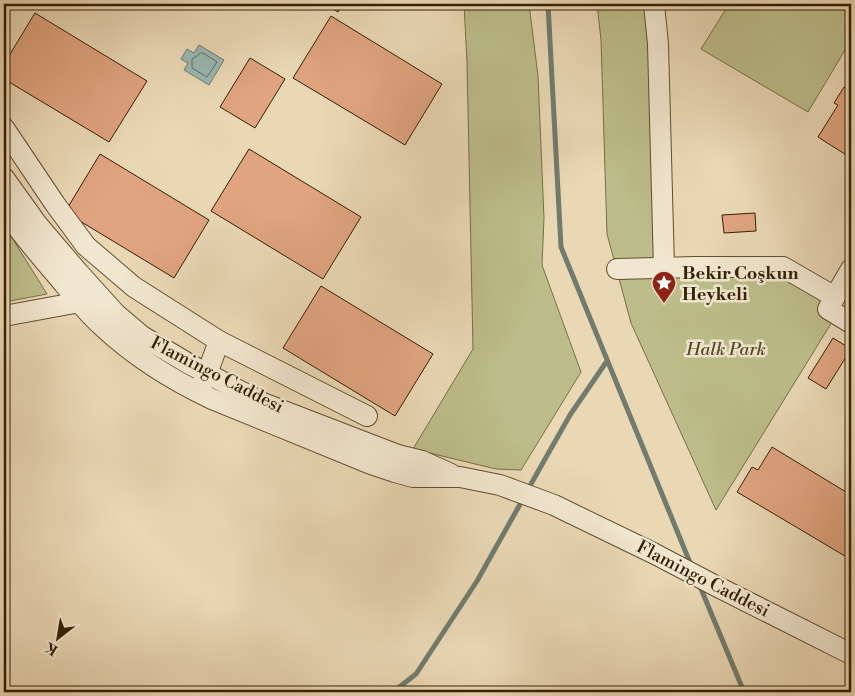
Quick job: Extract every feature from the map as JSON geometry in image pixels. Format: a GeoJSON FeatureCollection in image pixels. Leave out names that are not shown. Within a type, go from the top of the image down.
{"type":"FeatureCollection","features":[{"type":"Feature","properties":{"kind":"street"},"geometry":{"type":"LineString","coordinates":[[654,4],[658,44],[664,268]]}},
{"type":"Feature","properties":{"kind":"street"},"geometry":{"type":"LineString","coordinates":[[4,128],[54,204],[86,246],[134,287],[219,341],[367,416]]}},
{"type":"Feature","properties":{"kind":"street","name":"Flamingo Caddesi"},"geometry":{"type":"LineString","coordinates":[[4,178],[88,297],[103,327],[139,357],[161,372],[212,399],[395,472],[413,477],[460,477],[500,485],[554,505],[851,654]]}},
{"type":"Feature","properties":{"kind":"street","name":"Flamingo Caddesi"},"geometry":{"type":"LineString","coordinates":[[4,210],[23,235],[88,297],[115,313],[142,336],[207,374],[264,403],[398,455],[422,461],[460,477]]}},
{"type":"Feature","properties":{"kind":"street"},"geometry":{"type":"LineString","coordinates":[[617,269],[783,267],[835,297]]}},
{"type":"Feature","properties":{"kind":"street"},"geometry":{"type":"LineString","coordinates":[[851,269],[828,309],[851,323]]}},
{"type":"Feature","properties":{"kind":"street"},"geometry":{"type":"LineString","coordinates":[[4,316],[88,297]]}},
{"type":"Feature","properties":{"kind":"street"},"geometry":{"type":"LineString","coordinates":[[197,392],[207,374],[219,341]]}},
{"type":"Feature","properties":{"kind":"green space"},"geometry":{"type":"Polygon","coordinates":[[[464,4],[529,4],[538,76],[544,218],[542,265],[581,372],[521,470],[496,469],[413,449],[473,349],[464,4]]]}},
{"type":"Feature","properties":{"kind":"green space","name":"Halk Park"},"geometry":{"type":"Polygon","coordinates":[[[597,4],[649,4],[656,256],[786,274],[824,302],[832,322],[716,510],[631,323],[607,234],[601,40],[597,4]]]}},
{"type":"Feature","properties":{"kind":"green space"},"geometry":{"type":"Polygon","coordinates":[[[729,4],[834,4],[851,14],[851,40],[808,112],[701,49],[729,4]]]}},
{"type":"Feature","properties":{"kind":"green space"},"geometry":{"type":"Polygon","coordinates":[[[4,225],[47,294],[4,302],[4,225]]]}},
{"type":"Feature","properties":{"kind":"water"},"geometry":{"type":"Polygon","coordinates":[[[199,45],[224,60],[209,85],[184,70],[188,63],[181,59],[187,49],[194,53],[199,45]]]}},
{"type":"Feature","properties":{"kind":"building"},"geometry":{"type":"Polygon","coordinates":[[[325,4],[343,4],[338,12],[325,4]]]}},
{"type":"Feature","properties":{"kind":"building"},"geometry":{"type":"Polygon","coordinates":[[[35,13],[147,81],[109,142],[4,79],[4,64],[35,13]]]}},
{"type":"Feature","properties":{"kind":"building"},"geometry":{"type":"Polygon","coordinates":[[[331,16],[442,84],[405,145],[293,78],[331,16]]]}},
{"type":"Feature","properties":{"kind":"building"},"geometry":{"type":"Polygon","coordinates":[[[250,58],[285,79],[255,128],[220,107],[250,58]]]}},
{"type":"Feature","properties":{"kind":"building"},"geometry":{"type":"Polygon","coordinates":[[[851,82],[851,158],[818,137],[838,105],[834,103],[844,87],[847,89],[851,82]]]}},
{"type":"Feature","properties":{"kind":"building"},"geometry":{"type":"Polygon","coordinates":[[[249,149],[361,217],[323,279],[211,211],[249,149]]]}},
{"type":"Feature","properties":{"kind":"building"},"geometry":{"type":"Polygon","coordinates":[[[100,154],[209,220],[174,278],[65,212],[100,154]]]}},
{"type":"Feature","properties":{"kind":"building"},"geometry":{"type":"Polygon","coordinates":[[[755,213],[756,231],[724,233],[722,215],[755,213]]]}},
{"type":"Feature","properties":{"kind":"building"},"geometry":{"type":"Polygon","coordinates":[[[321,286],[433,354],[395,416],[283,348],[321,286]]]}},
{"type":"Feature","properties":{"kind":"building"},"geometry":{"type":"Polygon","coordinates":[[[833,338],[851,349],[826,389],[808,378],[833,338]]]}},
{"type":"Feature","properties":{"kind":"building"},"geometry":{"type":"Polygon","coordinates":[[[772,447],[851,495],[851,523],[848,521],[845,525],[851,529],[850,559],[737,492],[752,467],[758,470],[772,447]]]}},
{"type":"Feature","properties":{"kind":"waterway"},"geometry":{"type":"LineString","coordinates":[[548,4],[561,247],[691,565]]}},
{"type":"Feature","properties":{"kind":"waterway"},"geometry":{"type":"LineString","coordinates":[[527,491],[570,415],[607,361]]}},
{"type":"Feature","properties":{"kind":"waterway"},"geometry":{"type":"LineString","coordinates":[[393,692],[416,674],[477,581],[523,499]]}},
{"type":"Feature","properties":{"kind":"waterway"},"geometry":{"type":"LineString","coordinates":[[699,584],[744,692]]}},
{"type":"Feature","properties":{"kind":"place","name":"Bekir Coşkun Heykeli"},"geometry":{"type":"Point","coordinates":[664,304]}}]}
